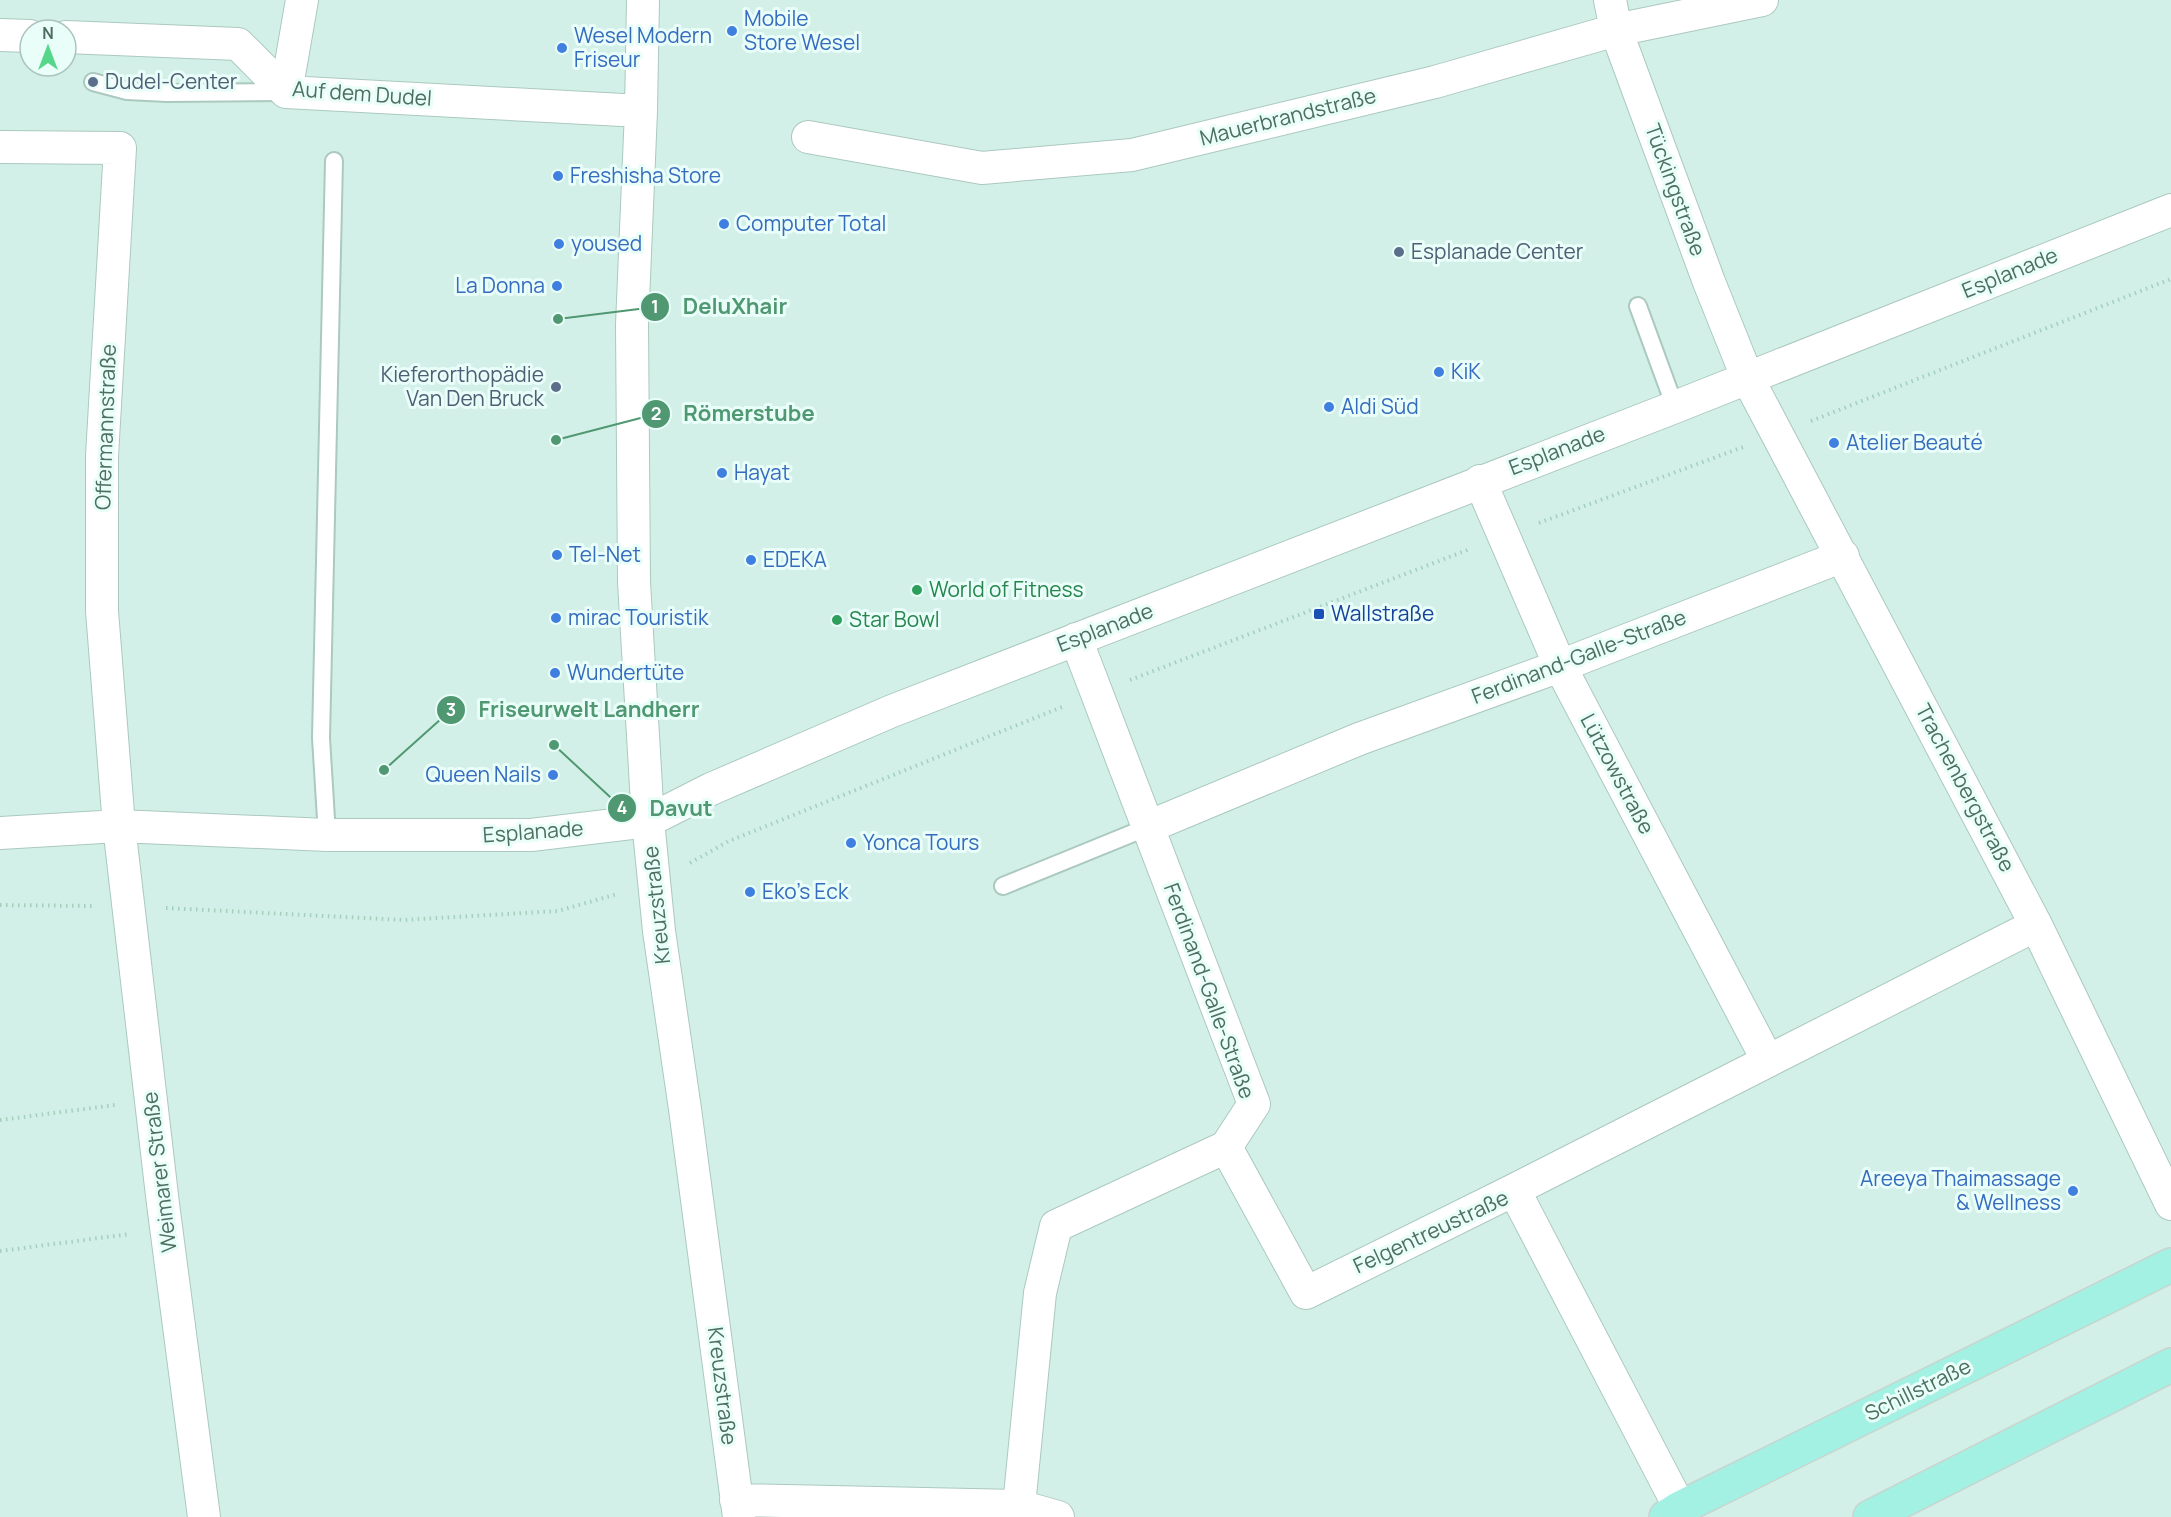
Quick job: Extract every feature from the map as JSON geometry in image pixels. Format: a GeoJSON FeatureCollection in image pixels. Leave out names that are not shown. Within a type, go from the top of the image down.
{"type":"FeatureCollection","features":[{"type":"Feature","properties":{"kind":"main road","name":"Schillstraße"},"geometry":{"type":"LineString","coordinates":[[1673,1512],[2171,1265]]}},
{"type":"Feature","properties":{"kind":"main road"},"geometry":{"type":"LineString","coordinates":[[1870,1517],[2171,1365]]}},
{"type":"Feature","properties":{"kind":"street"},"geometry":{"type":"LineString","coordinates":[[286,92],[302,0]]}},
{"type":"Feature","properties":{"kind":"street","name":"Kreuzstraße"},"geometry":{"type":"LineString","coordinates":[[643,0],[632,326],[634,571],[648,821],[659,931],[686,1109],[738,1509]]}},
{"type":"Feature","properties":{"kind":"street","name":"Mauerbrandstraße"},"geometry":{"type":"LineString","coordinates":[[808,137],[982,168],[1132,155],[1435,82],[1613,15],[1762,0]]}},
{"type":"Feature","properties":{"kind":"street","name":"Tückingstraße"},"geometry":{"type":"LineString","coordinates":[[1613,15],[1709,282],[1747,377]]}},
{"type":"Feature","properties":{"kind":"street"},"geometry":{"type":"LineString","coordinates":[[0,35],[18,36]]}},
{"type":"Feature","properties":{"kind":"street","name":"Auf dem Dudel"},"geometry":{"type":"LineString","coordinates":[[78,37],[238,44],[286,92],[641,111]]}},
{"type":"Feature","properties":{"kind":"street","name":"Offermannstraße"},"geometry":{"type":"LineString","coordinates":[[0,147],[120,148],[102,456],[102,612],[119,826]]}},
{"type":"Feature","properties":{"kind":"street","name":"Esplanade"},"geometry":{"type":"LineString","coordinates":[[0,833],[119,826],[327,835],[531,835],[648,821],[711,789],[892,711],[1675,407],[2171,210]]}},
{"type":"Feature","properties":{"kind":"street","name":"Trachenbergstraße"},"geometry":{"type":"LineString","coordinates":[[1747,377],[2036,925],[2171,1204]]}},
{"type":"Feature","properties":{"kind":"street","name":"Lützowstraße"},"geometry":{"type":"LineString","coordinates":[[1480,481],[1560,666],[1768,1061]]}},
{"type":"Feature","properties":{"kind":"street","name":"Ferdinand-Galle-Straße"},"geometry":{"type":"LineString","coordinates":[[1148,827],[1359,739],[1560,666],[1843,556]]}},
{"type":"Feature","properties":{"kind":"street","name":"Ferdinand-Galle-Straße"},"geometry":{"type":"LineString","coordinates":[[1076,639],[1254,1104],[1226,1148]]}},
{"type":"Feature","properties":{"kind":"street","name":"Weimarer Straße"},"geometry":{"type":"LineString","coordinates":[[119,826],[166,1229],[204,1517]]}},
{"type":"Feature","properties":{"kind":"street"},"geometry":{"type":"LineString","coordinates":[[1514,1190],[2036,925]]}},
{"type":"Feature","properties":{"kind":"street"},"geometry":{"type":"LineString","coordinates":[[1019,1506],[1040,1293],[1056,1226],[1226,1148]]}},
{"type":"Feature","properties":{"kind":"street","name":"Felgentreustraße"},"geometry":{"type":"LineString","coordinates":[[1226,1148],[1306,1293],[1514,1190],[1673,1512]]}},
{"type":"Feature","properties":{"kind":"street"},"geometry":{"type":"LineString","coordinates":[[738,1509],[1019,1506],[1059,1517]]}},
{"type":"Feature","properties":{"kind":"lane"},"geometry":{"type":"LineString","coordinates":[[93,82],[137,91],[286,92]]}},
{"type":"Feature","properties":{"kind":"lane"},"geometry":{"type":"LineString","coordinates":[[327,835],[321,738],[334,161]]}},
{"type":"Feature","properties":{"kind":"lane"},"geometry":{"type":"LineString","coordinates":[[1638,306],[1675,407]]}},
{"type":"Feature","properties":{"kind":"lane"},"geometry":{"type":"LineString","coordinates":[[1003,886],[1148,827]]}},
{"type":"Feature","properties":{"kind":"path"},"geometry":{"type":"LineString","coordinates":[[0,1120],[151,1100]]}},
{"type":"Feature","properties":{"kind":"path"},"geometry":{"type":"LineString","coordinates":[[0,1251],[166,1229]]}},
{"type":"Feature","properties":{"kind":"shaded area"},"geometry":{"type":"Polygon","coordinates":[[[0,0],[2171,0],[2171,1517],[0,1517],[0,0]]]}},
{"type":"Feature","properties":{"kind":"place","name":"Mobile Store Wesel"},"geometry":{"type":"Point","coordinates":[732,31]}},
{"type":"Feature","properties":{"kind":"place","name":"Wesel Modern Friseur"},"geometry":{"type":"Point","coordinates":[562,48]}},
{"type":"Feature","properties":{"kind":"place","name":"Dudel-Center"},"geometry":{"type":"Point","coordinates":[93,82]}},
{"type":"Feature","properties":{"kind":"place","name":"Freshisha Store"},"geometry":{"type":"Point","coordinates":[558,176]}},
{"type":"Feature","properties":{"kind":"place","name":"Computer Total"},"geometry":{"type":"Point","coordinates":[724,224]}},
{"type":"Feature","properties":{"kind":"place","name":"yoused"},"geometry":{"type":"Point","coordinates":[559,244]}},
{"type":"Feature","properties":{"kind":"place","name":"Esplanade Center"},"geometry":{"type":"Point","coordinates":[1399,252]}},
{"type":"Feature","properties":{"kind":"place","name":"La Donna"},"geometry":{"type":"Point","coordinates":[557,286]}},
{"type":"Feature","properties":{"kind":"place","name":"DeluXhair"},"geometry":{"type":"Point","coordinates":[558,319]}},
{"type":"Feature","properties":{"kind":"place","name":"KiK"},"geometry":{"type":"Point","coordinates":[1439,372]}},
{"type":"Feature","properties":{"kind":"place","name":"Kieferorthopädie Van Den Bruck"},"geometry":{"type":"Point","coordinates":[556,387]}},
{"type":"Feature","properties":{"kind":"place","name":"Aldi Süd"},"geometry":{"type":"Point","coordinates":[1329,407]}},
{"type":"Feature","properties":{"kind":"place","name":"Römerstube"},"geometry":{"type":"Point","coordinates":[556,440]}},
{"type":"Feature","properties":{"kind":"place","name":"Atelier Beauté"},"geometry":{"type":"Point","coordinates":[1834,443]}},
{"type":"Feature","properties":{"kind":"place","name":"Hayat"},"geometry":{"type":"Point","coordinates":[722,473]}},
{"type":"Feature","properties":{"kind":"place","name":"Tel-Net"},"geometry":{"type":"Point","coordinates":[557,555]}},
{"type":"Feature","properties":{"kind":"place","name":"EDEKA"},"geometry":{"type":"Point","coordinates":[751,560]}},
{"type":"Feature","properties":{"kind":"place","name":"World of Fitness"},"geometry":{"type":"Point","coordinates":[917,590]}},
{"type":"Feature","properties":{"kind":"place","name":"Wallstraße"},"geometry":{"type":"Point","coordinates":[1319,614]}},
{"type":"Feature","properties":{"kind":"place","name":"mirac Touristik"},"geometry":{"type":"Point","coordinates":[556,618]}},
{"type":"Feature","properties":{"kind":"place","name":"Star Bowl"},"geometry":{"type":"Point","coordinates":[837,620]}},
{"type":"Feature","properties":{"kind":"place","name":"Wundertüte"},"geometry":{"type":"Point","coordinates":[555,673]}},
{"type":"Feature","properties":{"kind":"place","name":"Davut"},"geometry":{"type":"Point","coordinates":[554,745]}},
{"type":"Feature","properties":{"kind":"place","name":"Friseurwelt Landherr"},"geometry":{"type":"Point","coordinates":[384,770]}},
{"type":"Feature","properties":{"kind":"place","name":"Queen Nails"},"geometry":{"type":"Point","coordinates":[553,775]}},
{"type":"Feature","properties":{"kind":"place","name":"Yonca Tours"},"geometry":{"type":"Point","coordinates":[851,843]}},
{"type":"Feature","properties":{"kind":"place","name":"Eko's Eck"},"geometry":{"type":"Point","coordinates":[750,892]}},
{"type":"Feature","properties":{"kind":"place","name":"Areeya Thaimassage & Wellness"},"geometry":{"type":"Point","coordinates":[2073,1191]}}]}
